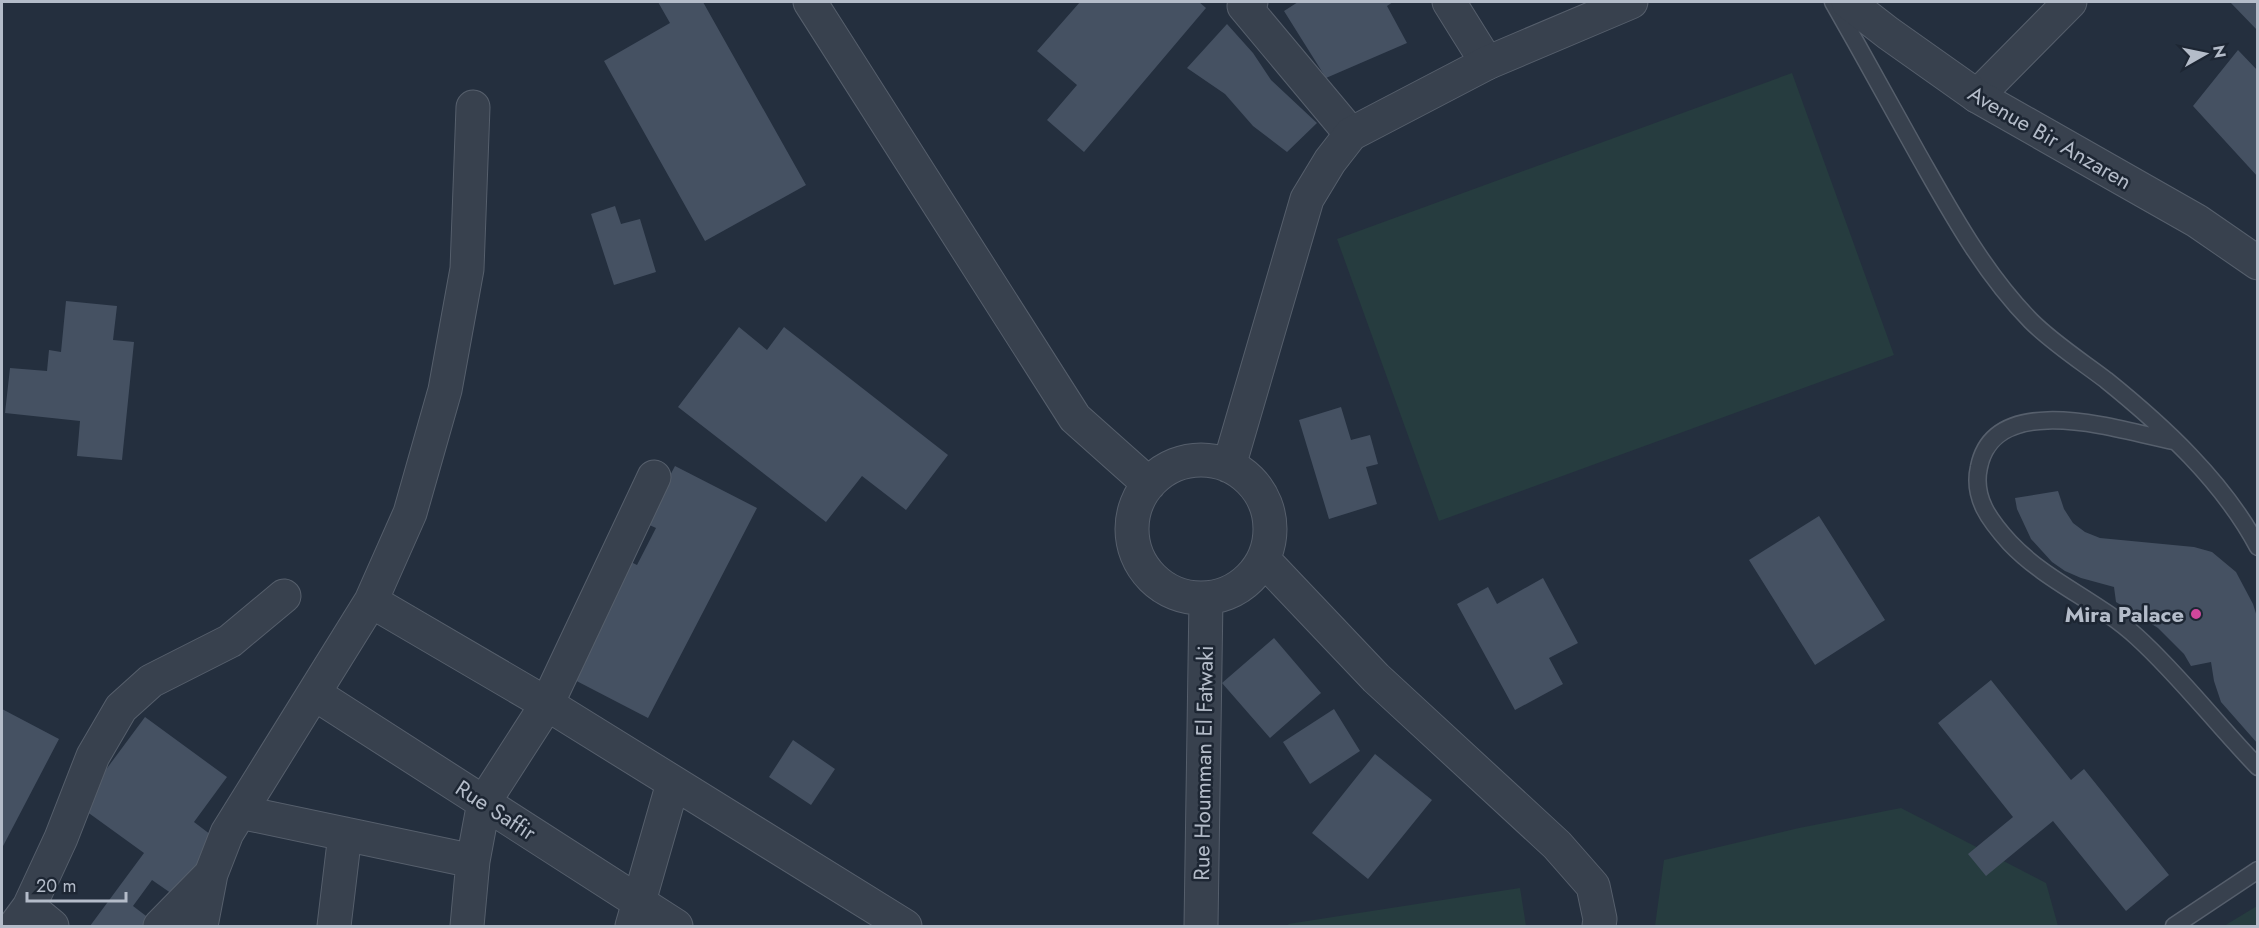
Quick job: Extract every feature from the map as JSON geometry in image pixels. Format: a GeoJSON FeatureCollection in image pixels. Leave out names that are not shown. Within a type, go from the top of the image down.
{"type":"FeatureCollection","features":[{"type":"Feature","properties":{"kind":"street"},"geometry":{"type":"LineString","coordinates":[[810,2],[1075,418],[1149,484]]}},
{"type":"Feature","properties":{"kind":"street"},"geometry":{"type":"LineString","coordinates":[[1449,2],[1487,63]]}},
{"type":"Feature","properties":{"kind":"street"},"geometry":{"type":"LineString","coordinates":[[1228,466],[1307,199],[1330,161],[1351,134],[1487,63],[1631,2]]}},
{"type":"Feature","properties":{"kind":"street","name":"Avenue Bir Anzaren"},"geometry":{"type":"LineString","coordinates":[[1848,2],[1977,96],[2197,221],[2258,263]]}},
{"type":"Feature","properties":{"kind":"street"},"geometry":{"type":"LineString","coordinates":[[1977,96],[2070,2]]}},
{"type":"Feature","properties":{"kind":"street"},"geometry":{"type":"LineString","coordinates":[[1247,4],[1351,134]]}},
{"type":"Feature","properties":{"kind":"street"},"geometry":{"type":"LineString","coordinates":[[201,927],[211,874],[227,833],[371,601],[410,513],[445,390],[467,269],[473,107]]}},
{"type":"Feature","properties":{"kind":"street"},"geometry":{"type":"LineString","coordinates":[[1191,460],[1215,460],[1228,466],[1239,470],[1257,486],[1269,512],[1271,536],[1264,560],[1250,579],[1230,594],[1206,599],[1182,597],[1154,582],[1140,562],[1133,544],[1132,519],[1140,496],[1155,477],[1176,464],[1191,460]]}},
{"type":"Feature","properties":{"kind":"street"},"geometry":{"type":"LineString","coordinates":[[467,927],[473,861],[484,802],[548,705],[654,477]]}},
{"type":"Feature","properties":{"kind":"street"},"geometry":{"type":"LineString","coordinates":[[1264,560],[1376,678],[1557,844],[1593,886],[1600,919],[1599,927]]}},
{"type":"Feature","properties":{"kind":"street"},"geometry":{"type":"LineString","coordinates":[[32,920],[93,756],[121,708],[151,681],[230,641],[284,596]]}},
{"type":"Feature","properties":{"kind":"street","name":"Rue Houmman El Fatwaki"},"geometry":{"type":"LineString","coordinates":[[1201,927],[1206,599]]}},
{"type":"Feature","properties":{"kind":"street"},"geometry":{"type":"LineString","coordinates":[[371,601],[548,705],[905,927]]}},
{"type":"Feature","properties":{"kind":"street","name":"Rue Saffir"},"geometry":{"type":"LineString","coordinates":[[315,694],[484,802],[636,915],[676,927]]}},
{"type":"Feature","properties":{"kind":"street"},"geometry":{"type":"LineString","coordinates":[[636,915],[674,783]]}},
{"type":"Feature","properties":{"kind":"street"},"geometry":{"type":"LineString","coordinates":[[240,812],[473,861]]}},
{"type":"Feature","properties":{"kind":"street"},"geometry":{"type":"LineString","coordinates":[[334,927],[345,834]]}},
{"type":"Feature","properties":{"kind":"street"},"geometry":{"type":"LineString","coordinates":[[160,927],[211,874]]}},
{"type":"Feature","properties":{"kind":"lane"},"geometry":{"type":"LineString","coordinates":[[1833,2],[1946,204],[2000,286],[2032,322],[2107,381],[2175,441],[2216,484],[2245,522],[2258,547]]}},
{"type":"Feature","properties":{"kind":"lane"},"geometry":{"type":"LineString","coordinates":[[2175,441],[2073,420],[2049,419],[2026,423],[2009,429],[1990,442],[1979,464],[1977,492],[1988,515],[2012,545],[2047,574],[2111,614],[2137,636],[2258,767]]}},
{"type":"Feature","properties":{"kind":"lane"},"geometry":{"type":"LineString","coordinates":[[2174,927],[2258,870]]}},
{"type":"Feature","properties":{"kind":"green space"},"geometry":{"type":"Polygon","coordinates":[[[1792,73],[1894,355],[1439,521],[1337,239],[1792,73]]]}},
{"type":"Feature","properties":{"kind":"green space"},"geometry":{"type":"Polygon","coordinates":[[[1901,808],[2046,883],[2058,926],[1655,926],[1664,860],[1799,828],[1901,808]]]}},
{"type":"Feature","properties":{"kind":"green space"},"geometry":{"type":"Polygon","coordinates":[[[1520,888],[1526,926],[1289,926],[1288,924],[1520,888]]]}},
{"type":"Feature","properties":{"kind":"green space"},"geometry":{"type":"Polygon","coordinates":[[[2257,906],[2257,926],[2224,926],[2257,906]]]}},
{"type":"Feature","properties":{"kind":"building"},"geometry":{"type":"Polygon","coordinates":[[[658,2],[703,2],[806,185],[705,241],[604,61],[670,23],[658,2]]]}},
{"type":"Feature","properties":{"kind":"building"},"geometry":{"type":"Polygon","coordinates":[[[1080,2],[1199,2],[1206,8],[1084,152],[1047,120],[1077,85],[1037,51],[1080,2]]]}},
{"type":"Feature","properties":{"kind":"building"},"geometry":{"type":"Polygon","coordinates":[[[1298,2],[1393,2],[1387,6],[1407,43],[1326,78],[1284,11],[1298,2]]]}},
{"type":"Feature","properties":{"kind":"building"},"geometry":{"type":"Polygon","coordinates":[[[2230,2],[2258,2],[2258,31],[2230,2]]]}},
{"type":"Feature","properties":{"kind":"building"},"geometry":{"type":"Polygon","coordinates":[[[1227,24],[1253,53],[1271,80],[1317,123],[1287,152],[1253,126],[1225,94],[1187,68],[1227,24]]]}},
{"type":"Feature","properties":{"kind":"building"},"geometry":{"type":"Polygon","coordinates":[[[2238,50],[2258,71],[2258,177],[2193,106],[2238,50]]]}},
{"type":"Feature","properties":{"kind":"building"},"geometry":{"type":"Polygon","coordinates":[[[615,206],[621,224],[640,219],[656,272],[614,285],[591,214],[615,206]]]}},
{"type":"Feature","properties":{"kind":"building"},"geometry":{"type":"Polygon","coordinates":[[[66,301],[117,306],[113,340],[134,342],[122,460],[77,456],[80,421],[5,413],[10,368],[47,371],[49,350],[61,352],[66,301]]]}},
{"type":"Feature","properties":{"kind":"building"},"geometry":{"type":"Polygon","coordinates":[[[739,327],[767,350],[784,327],[948,455],[906,510],[862,476],[826,522],[678,407],[739,327]]]}},
{"type":"Feature","properties":{"kind":"building"},"geometry":{"type":"Polygon","coordinates":[[[1341,407],[1351,440],[1370,435],[1378,464],[1366,467],[1377,504],[1329,519],[1299,420],[1341,407]]]}},
{"type":"Feature","properties":{"kind":"building"},"geometry":{"type":"Polygon","coordinates":[[[675,466],[757,508],[648,718],[565,675],[625,559],[637,565],[656,528],[645,523],[675,466]]]}},
{"type":"Feature","properties":{"kind":"building","name":"Mira Palace"},"geometry":{"type":"Polygon","coordinates":[[[2058,491],[2064,509],[2073,523],[2085,532],[2100,538],[2194,547],[2212,552],[2236,572],[2253,604],[2258,620],[2258,744],[2221,702],[2211,662],[2191,666],[2184,654],[2158,628],[2116,602],[2114,587],[2065,571],[2052,562],[2031,539],[2017,509],[2015,498],[2058,491]]]}},
{"type":"Feature","properties":{"kind":"building"},"geometry":{"type":"Polygon","coordinates":[[[1819,516],[1885,620],[1815,665],[1749,560],[1819,516]]]}},
{"type":"Feature","properties":{"kind":"building"},"geometry":{"type":"Polygon","coordinates":[[[1543,578],[1578,643],[1549,658],[1563,684],[1515,710],[1457,604],[1488,587],[1497,604],[1543,578]]]}},
{"type":"Feature","properties":{"kind":"building"},"geometry":{"type":"Polygon","coordinates":[[[1274,638],[1321,693],[1270,738],[1222,683],[1274,638]]]}},
{"type":"Feature","properties":{"kind":"building"},"geometry":{"type":"Polygon","coordinates":[[[1991,680],[2071,780],[2084,769],[2169,875],[2126,911],[2053,821],[1986,876],[1968,854],[2013,817],[1938,723],[1991,680]]]}},
{"type":"Feature","properties":{"kind":"building"},"geometry":{"type":"Polygon","coordinates":[[[2,709],[59,739],[2,848],[2,709]]]}},
{"type":"Feature","properties":{"kind":"building"},"geometry":{"type":"Polygon","coordinates":[[[1334,709],[1360,751],[1310,784],[1283,742],[1334,709]]]}},
{"type":"Feature","properties":{"kind":"building"},"geometry":{"type":"Polygon","coordinates":[[[145,717],[227,777],[194,822],[219,841],[178,898],[152,880],[133,906],[154,922],[150,926],[90,926],[144,853],[79,806],[145,717]]]}},
{"type":"Feature","properties":{"kind":"building"},"geometry":{"type":"Polygon","coordinates":[[[793,740],[835,769],[811,805],[769,777],[793,740]]]}},
{"type":"Feature","properties":{"kind":"building"},"geometry":{"type":"Polygon","coordinates":[[[1375,754],[1432,800],[1368,879],[1312,833],[1375,754]]]}},
{"type":"Feature","properties":{"kind":"place","name":"Mira Palace"},"geometry":{"type":"Point","coordinates":[2196,614]}}]}
